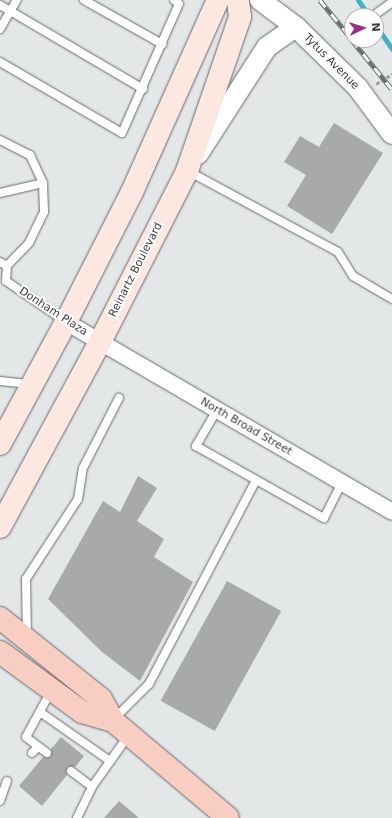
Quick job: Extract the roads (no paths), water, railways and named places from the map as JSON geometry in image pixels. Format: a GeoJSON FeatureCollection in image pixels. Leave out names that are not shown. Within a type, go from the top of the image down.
{"type":"FeatureCollection","features":[{"type":"Feature","properties":{"kind":"main road"},"geometry":{"type":"LineString","coordinates":[[0,444],[66,322],[132,192],[218,0]]}},
{"type":"Feature","properties":{"kind":"main road","name":"Reinartz Boulevard"},"geometry":{"type":"LineString","coordinates":[[0,527],[100,342],[187,171],[240,17],[238,0]]}},
{"type":"Feature","properties":{"kind":"main road"},"geometry":{"type":"LineString","coordinates":[[0,618],[101,700],[113,721],[228,818]]}},
{"type":"Feature","properties":{"kind":"main road"},"geometry":{"type":"LineString","coordinates":[[0,652],[82,712],[113,721]]}},
{"type":"Feature","properties":{"kind":"street","name":"Tytus Avenue"},"geometry":{"type":"LineString","coordinates":[[260,0],[296,27],[358,88],[392,134]]}},
{"type":"Feature","properties":{"kind":"street"},"geometry":{"type":"LineString","coordinates":[[187,171],[267,47],[296,27]]}},
{"type":"Feature","properties":{"kind":"street","name":"Donham Plaza"},"geometry":{"type":"LineString","coordinates":[[66,322],[100,342]]}},
{"type":"Feature","properties":{"kind":"street","name":"North Broad Street"},"geometry":{"type":"LineString","coordinates":[[100,342],[392,512]]}},
{"type":"Feature","properties":{"kind":"lane"},"geometry":{"type":"LineString","coordinates":[[0,29],[17,0]]}},
{"type":"Feature","properties":{"kind":"lane"},"geometry":{"type":"LineString","coordinates":[[84,0],[162,44]]}},
{"type":"Feature","properties":{"kind":"lane"},"geometry":{"type":"LineString","coordinates":[[0,62],[122,133],[180,4],[174,0]]}},
{"type":"Feature","properties":{"kind":"lane"},"geometry":{"type":"LineString","coordinates":[[0,5],[142,89]]}},
{"type":"Feature","properties":{"kind":"lane"},"geometry":{"type":"LineString","coordinates":[[0,140],[30,155],[42,183],[44,212],[29,243],[4,264],[3,282]]}},
{"type":"Feature","properties":{"kind":"lane"},"geometry":{"type":"LineString","coordinates":[[187,171],[338,252],[353,276],[392,299]]}},
{"type":"Feature","properties":{"kind":"lane"},"geometry":{"type":"LineString","coordinates":[[0,193],[42,183]]}},
{"type":"Feature","properties":{"kind":"lane","name":"Donham Plaza"},"geometry":{"type":"LineString","coordinates":[[3,282],[66,322]]}},
{"type":"Feature","properties":{"kind":"lane"},"geometry":{"type":"LineString","coordinates":[[0,381],[33,384]]}},
{"type":"Feature","properties":{"kind":"lane"},"geometry":{"type":"LineString","coordinates":[[27,640],[26,579],[78,499],[83,468],[119,398]]}},
{"type":"Feature","properties":{"kind":"lane"},"geometry":{"type":"LineString","coordinates":[[217,410],[196,446],[324,518],[342,483]]}},
{"type":"Feature","properties":{"kind":"lane"},"geometry":{"type":"LineString","coordinates":[[113,721],[149,684],[256,480]]}},
{"type":"Feature","properties":{"kind":"lane"},"geometry":{"type":"LineString","coordinates":[[47,753],[26,737],[51,690]]}},
{"type":"Feature","properties":{"kind":"lane"},"geometry":{"type":"LineString","coordinates":[[40,712],[110,761]]}},
{"type":"Feature","properties":{"kind":"lane"},"geometry":{"type":"LineString","coordinates":[[77,818],[92,787],[130,735]]}},
{"type":"Feature","properties":{"kind":"lane"},"geometry":{"type":"LineString","coordinates":[[32,753],[38,746]]}},
{"type":"Feature","properties":{"kind":"lane"},"geometry":{"type":"LineString","coordinates":[[71,771],[92,787]]}},
{"type":"Feature","properties":{"kind":"lane"},"geometry":{"type":"LineString","coordinates":[[0,801],[8,781]]}},
{"type":"Feature","properties":{"kind":"waterway"},"geometry":{"type":"LineString","coordinates":[[358,0],[364,8]]}},
{"type":"Feature","properties":{"kind":"waterway"},"geometry":{"type":"LineString","coordinates":[[384,38],[392,49]]}},
{"type":"Feature","properties":{"kind":"railway"},"geometry":{"type":"LineString","coordinates":[[320,0],[344,29]]}},
{"type":"Feature","properties":{"kind":"railway"},"geometry":{"type":"LineString","coordinates":[[359,48],[392,89]]}}]}
